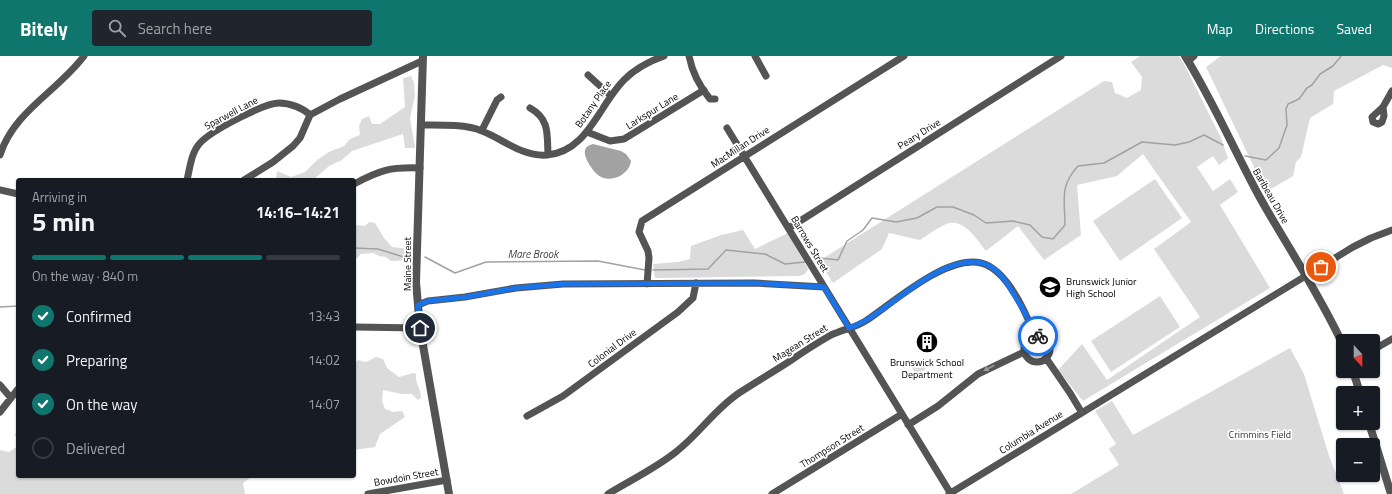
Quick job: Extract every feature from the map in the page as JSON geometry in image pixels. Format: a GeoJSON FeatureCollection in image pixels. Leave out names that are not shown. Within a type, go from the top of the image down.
{"type":"FeatureCollection","features":[{"type":"Feature","properties":{"kind":"street"},"geometry":{"type":"LineString","coordinates":[[0,155],[8,135],[22,117],[69,74],[84,56]]}},
{"type":"Feature","properties":{"kind":"street","name":"Botany Place"},"geometry":{"type":"LineString","coordinates":[[421,125],[468,127],[482,130],[528,153],[548,155],[566,149],[577,142],[587,132],[610,95],[624,79],[646,63],[664,56]]}},
{"type":"Feature","properties":{"kind":"street"},"geometry":{"type":"LineString","coordinates":[[689,56],[696,78],[710,99],[715,100]]}},
{"type":"Feature","properties":{"kind":"street"},"geometry":{"type":"LineString","coordinates":[[755,56],[766,76]]}},
{"type":"Feature","properties":{"kind":"street","name":"MacMillan Drive"},"geometry":{"type":"LineString","coordinates":[[647,284],[649,258],[648,251],[639,232],[642,221],[904,56]]}},
{"type":"Feature","properties":{"kind":"street","name":"Peary Drive"},"geometry":{"type":"LineString","coordinates":[[789,228],[1061,56]]}},
{"type":"Feature","properties":{"kind":"street","name":"Baribeau Drive"},"geometry":{"type":"LineString","coordinates":[[1189,58],[1254,186],[1338,334]]}},
{"type":"Feature","properties":{"kind":"street"},"geometry":{"type":"LineString","coordinates":[[247,178],[273,162],[293,146],[300,138],[310,115],[423,59]]}},
{"type":"Feature","properties":{"kind":"street","name":"Maine Street"},"geometry":{"type":"LineString","coordinates":[[423,59],[416,282],[420,328],[449,494]]}},
{"type":"Feature","properties":{"kind":"street"},"geometry":{"type":"LineString","coordinates":[[588,75],[610,95]]}},
{"type":"Feature","properties":{"kind":"street","name":"Larkspur Lane"},"geometry":{"type":"LineString","coordinates":[[587,132],[610,141],[624,140],[704,90]]}},
{"type":"Feature","properties":{"kind":"street"},"geometry":{"type":"LineString","coordinates":[[1383,107],[1392,92]]}},
{"type":"Feature","properties":{"kind":"street"},"geometry":{"type":"LineString","coordinates":[[482,130],[497,100],[501,97]]}},
{"type":"Feature","properties":{"kind":"street","name":"Sparwell Lane"},"geometry":{"type":"LineString","coordinates":[[188,178],[194,153],[199,144],[206,137],[237,120],[265,106],[279,103],[300,108],[305,110],[310,115]]}},
{"type":"Feature","properties":{"kind":"street"},"geometry":{"type":"LineString","coordinates":[[530,108],[539,114],[545,123],[548,155]]}},
{"type":"Feature","properties":{"kind":"street","name":"Barrows Street"},"geometry":{"type":"LineString","coordinates":[[727,128],[950,494]]}},
{"type":"Feature","properties":{"kind":"street"},"geometry":{"type":"LineString","coordinates":[[356,183],[385,169],[420,168]]}},
{"type":"Feature","properties":{"kind":"street"},"geometry":{"type":"LineString","coordinates":[[0,190],[16,194]]}},
{"type":"Feature","properties":{"kind":"street","name":"Columbia Avenue"},"geometry":{"type":"LineString","coordinates":[[950,494],[1353,247],[1392,230]]}},
{"type":"Feature","properties":{"kind":"street","name":"Magean Street"},"geometry":{"type":"LineString","coordinates":[[608,494],[677,452],[715,414],[739,393],[829,336],[843,329],[866,321],[919,283],[960,263],[975,262],[991,267],[1000,275],[1023,308],[1035,336]]}},
{"type":"Feature","properties":{"kind":"street","name":"Colonial Drive"},"geometry":{"type":"LineString","coordinates":[[527,416],[569,392],[678,312],[693,298],[696,284]]}},
{"type":"Feature","properties":{"kind":"street"},"geometry":{"type":"LineString","coordinates":[[418,305],[428,301],[547,285],[785,284],[824,287]]}},
{"type":"Feature","properties":{"kind":"street"},"geometry":{"type":"LineString","coordinates":[[356,327],[420,328]]}},
{"type":"Feature","properties":{"kind":"street"},"geometry":{"type":"LineString","coordinates":[[1035,336],[1044,338],[1049,342],[1050,349],[1046,358],[1041,361],[1033,361],[1027,357],[1024,352],[1026,341],[1035,336]]}},
{"type":"Feature","properties":{"kind":"street"},"geometry":{"type":"LineString","coordinates":[[1380,346],[1392,339]]}},
{"type":"Feature","properties":{"kind":"street"},"geometry":{"type":"LineString","coordinates":[[908,425],[938,406],[978,374],[1024,352]]}},
{"type":"Feature","properties":{"kind":"street"},"geometry":{"type":"LineString","coordinates":[[1046,358],[1082,413]]}},
{"type":"Feature","properties":{"kind":"street"},"geometry":{"type":"LineString","coordinates":[[0,385],[12,398]]}},
{"type":"Feature","properties":{"kind":"street"},"geometry":{"type":"LineString","coordinates":[[0,412],[16,392]]}},
{"type":"Feature","properties":{"kind":"street","name":"Thompson Street"},"geometry":{"type":"LineString","coordinates":[[772,494],[902,414]]}},
{"type":"Feature","properties":{"kind":"street"},"geometry":{"type":"LineString","coordinates":[[1372,430],[1391,494]]}},
{"type":"Feature","properties":{"kind":"street","name":"Bowdoin Street"},"geometry":{"type":"LineString","coordinates":[[368,494],[447,480]]}},
{"type":"Feature","properties":{"kind":"green space"},"geometry":{"type":"Polygon","coordinates":[[[1140,56],[1179,56],[1184,64],[1221,138],[1228,158],[1219,165],[1213,156],[1197,167],[1213,191],[1230,179],[1238,192],[1220,205],[1270,288],[1083,401],[1058,370],[1082,344],[1107,380],[1200,317],[1154,249],[1191,222],[1143,154],[1117,176],[1077,185],[1081,235],[1044,260],[1018,226],[986,251],[966,228],[956,223],[950,223],[940,227],[920,240],[889,233],[882,249],[833,283],[819,261],[1104,81],[1112,82],[1115,93],[1127,98],[1141,90],[1142,77],[1131,62],[1140,56]]]}},
{"type":"Feature","properties":{"kind":"green space"},"geometry":{"type":"Polygon","coordinates":[[[1221,56],[1392,56],[1392,68],[1383,65],[1334,91],[1333,104],[1310,118],[1301,157],[1296,162],[1293,176],[1269,190],[1255,169],[1206,67],[1221,56]]]}},
{"type":"Feature","properties":{"kind":"green space"},"geometry":{"type":"Polygon","coordinates":[[[411,76],[414,83],[415,96],[410,118],[415,148],[405,148],[403,134],[352,151],[342,160],[329,166],[315,178],[276,178],[277,171],[291,177],[305,172],[317,160],[329,152],[344,146],[350,139],[360,135],[359,126],[362,119],[369,116],[372,124],[380,124],[405,107],[403,78],[411,76]]]}},
{"type":"Feature","properties":{"kind":"green space"},"geometry":{"type":"Polygon","coordinates":[[[1155,179],[1182,218],[1120,261],[1093,221],[1155,179]]]}},
{"type":"Feature","properties":{"kind":"green space"},"geometry":{"type":"Polygon","coordinates":[[[369,222],[375,223],[384,238],[392,247],[410,249],[410,260],[391,261],[386,257],[373,253],[361,254],[356,259],[356,225],[365,226],[369,222]]]}},
{"type":"Feature","properties":{"kind":"green space"},"geometry":{"type":"Polygon","coordinates":[[[743,230],[755,249],[788,233],[808,269],[805,274],[800,276],[655,278],[653,264],[678,262],[690,259],[691,246],[721,235],[743,230]]]}},
{"type":"Feature","properties":{"kind":"green space"},"geometry":{"type":"Polygon","coordinates":[[[1160,296],[1180,327],[1111,372],[1091,341],[1160,296]]]}},
{"type":"Feature","properties":{"kind":"green space","name":"Crimmins Field"},"geometry":{"type":"Polygon","coordinates":[[[1290,348],[1304,374],[1329,456],[1336,474],[1336,482],[1339,482],[1344,494],[1071,494],[1119,465],[1109,449],[1116,444],[1095,411],[1112,401],[1133,435],[1290,348]]]}},
{"type":"Feature","properties":{"kind":"green space"},"geometry":{"type":"Polygon","coordinates":[[[376,357],[383,359],[387,368],[399,377],[413,373],[416,374],[416,380],[421,398],[418,400],[412,394],[402,394],[383,390],[382,401],[385,409],[393,412],[402,411],[405,417],[380,434],[375,447],[356,450],[356,362],[358,360],[366,362],[376,357]]]}},
{"type":"Feature","properties":{"kind":"green space"},"geometry":{"type":"Polygon","coordinates":[[[927,360],[930,365],[917,376],[911,366],[927,360]]]}},
{"type":"Feature","properties":{"kind":"green space"},"geometry":{"type":"Polygon","coordinates":[[[16,447],[16,478],[249,478],[243,483],[245,494],[0,494],[0,450],[9,452],[16,447]]]}},
{"type":"Feature","properties":{"kind":"shaded area"},"geometry":{"type":"Polygon","coordinates":[[[593,144],[621,151],[626,154],[631,161],[630,166],[620,176],[611,179],[603,178],[594,171],[586,157],[586,148],[593,144]]]}},
{"type":"Feature","properties":{"kind":"waterway","name":"Mare Brook"},"geometry":{"type":"LineString","coordinates":[[1245,156],[1266,160],[1279,148],[1287,125],[1286,109],[1288,104],[1299,99],[1320,74],[1333,66],[1341,56]]}},
{"type":"Feature","properties":{"kind":"waterway","name":"Mare Brook"},"geometry":{"type":"LineString","coordinates":[[814,260],[820,258],[838,260],[847,241],[863,230],[872,218],[896,222],[917,218],[937,207],[953,207],[974,215],[986,223],[1013,221],[1030,225],[1042,237],[1053,239],[1065,225],[1064,194],[1068,181],[1078,166],[1104,163],[1142,142],[1175,145],[1189,142],[1204,135],[1223,145]]}},
{"type":"Feature","properties":{"kind":"waterway","name":"Mare Brook"},"geometry":{"type":"LineString","coordinates":[[356,248],[378,249],[407,258]]}},
{"type":"Feature","properties":{"kind":"waterway","name":"Mare Brook"},"geometry":{"type":"LineString","coordinates":[[653,270],[708,269],[726,250],[765,254],[785,264],[805,262]]}},
{"type":"Feature","properties":{"kind":"waterway","name":"Mare Brook"},"geometry":{"type":"LineString","coordinates":[[425,257],[455,273],[486,262],[598,261],[645,270]]}},
{"type":"Feature","properties":{"kind":"waterway","name":"Mare Brook"},"geometry":{"type":"LineString","coordinates":[[0,307],[16,306]]}},
{"type":"Feature","properties":{"kind":"way so far"},"geometry":{"type":"LineString","coordinates":[[1038,336],[1041,336],[1049,342],[1050,349],[1046,358],[1082,413],[1321,267]]}},
{"type":"Feature","properties":{"kind":"place","name":"Brunswick Junior High School"},"geometry":{"type":"Point","coordinates":[1050,287]}},
{"type":"Feature","properties":{"kind":"place","name":"Brunswick School Department"},"geometry":{"type":"Point","coordinates":[927,342]}},
{"type":"Feature","properties":{"kind":"route"},"geometry":{"type":"LineString","coordinates":[[420,328],[418,305],[428,301],[466,297],[516,288],[563,284],[754,283],[824,287],[849,328],[866,321],[919,283],[941,271],[960,263],[975,262],[986,264],[996,270],[1023,308],[1035,336],[1038,336]]}}]}
